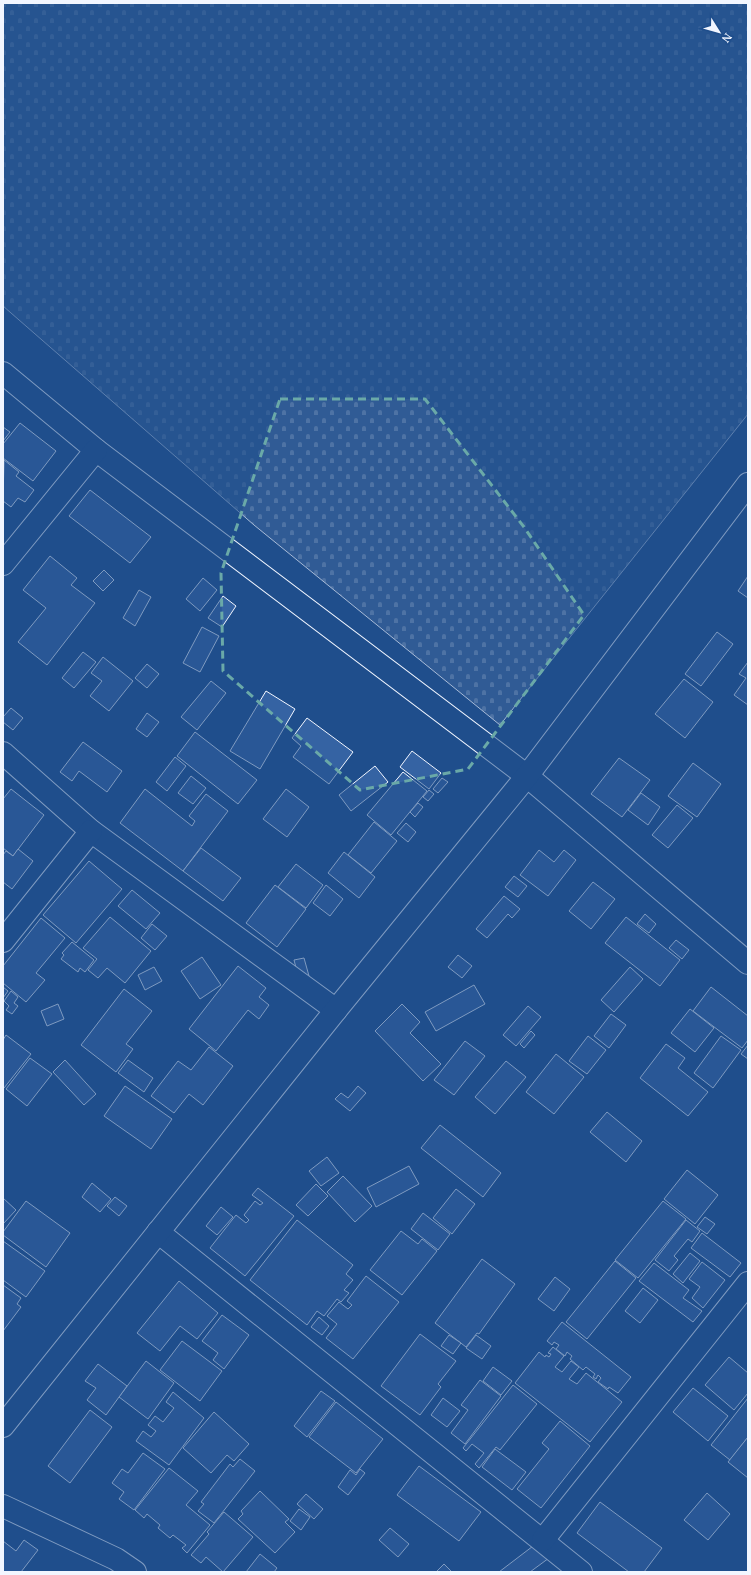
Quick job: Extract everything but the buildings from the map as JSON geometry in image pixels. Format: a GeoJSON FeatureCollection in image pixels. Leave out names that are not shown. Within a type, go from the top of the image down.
{"type":"FeatureCollection","features":[{"type":"Feature","properties":{"kind":"street"},"geometry":{"type":"LineString","coordinates":[[3,373],[96,450],[527,776],[748,963]]}},
{"type":"Feature","properties":{"kind":"street"},"geometry":{"type":"LineString","coordinates":[[3,564],[96,450]]}},
{"type":"Feature","properties":{"kind":"street"},"geometry":{"type":"LineString","coordinates":[[3,1426],[336,1010],[527,776],[748,484]]}},
{"type":"Feature","properties":{"kind":"street"},"geometry":{"type":"LineString","coordinates":[[3,754],[92,831],[336,1010]]}},
{"type":"Feature","properties":{"kind":"street"},"geometry":{"type":"LineString","coordinates":[[3,941],[92,831]]}},
{"type":"Feature","properties":{"kind":"street"},"geometry":{"type":"LineString","coordinates":[[158,1232],[581,1572]]}},
{"type":"Feature","properties":{"kind":"street"},"geometry":{"type":"LineString","coordinates":[[543,1540],[748,1283]]}},
{"type":"Feature","properties":{"kind":"street"},"geometry":{"type":"LineString","coordinates":[[3,1506],[111,1566],[135,1572]]}},
{"type":"Feature","properties":{"kind":"highlighted area"},"geometry":{"type":"Polygon","coordinates":[[[280,399],[425,399],[524,527],[584,615],[468,769],[360,790],[223,671],[221,573],[280,399]]]}},
{"type":"Feature","properties":{"kind":"green space"},"geometry":{"type":"Polygon","coordinates":[[[3,3],[748,3],[748,414],[500,725],[254,525],[3,306],[3,3]]]}}]}
